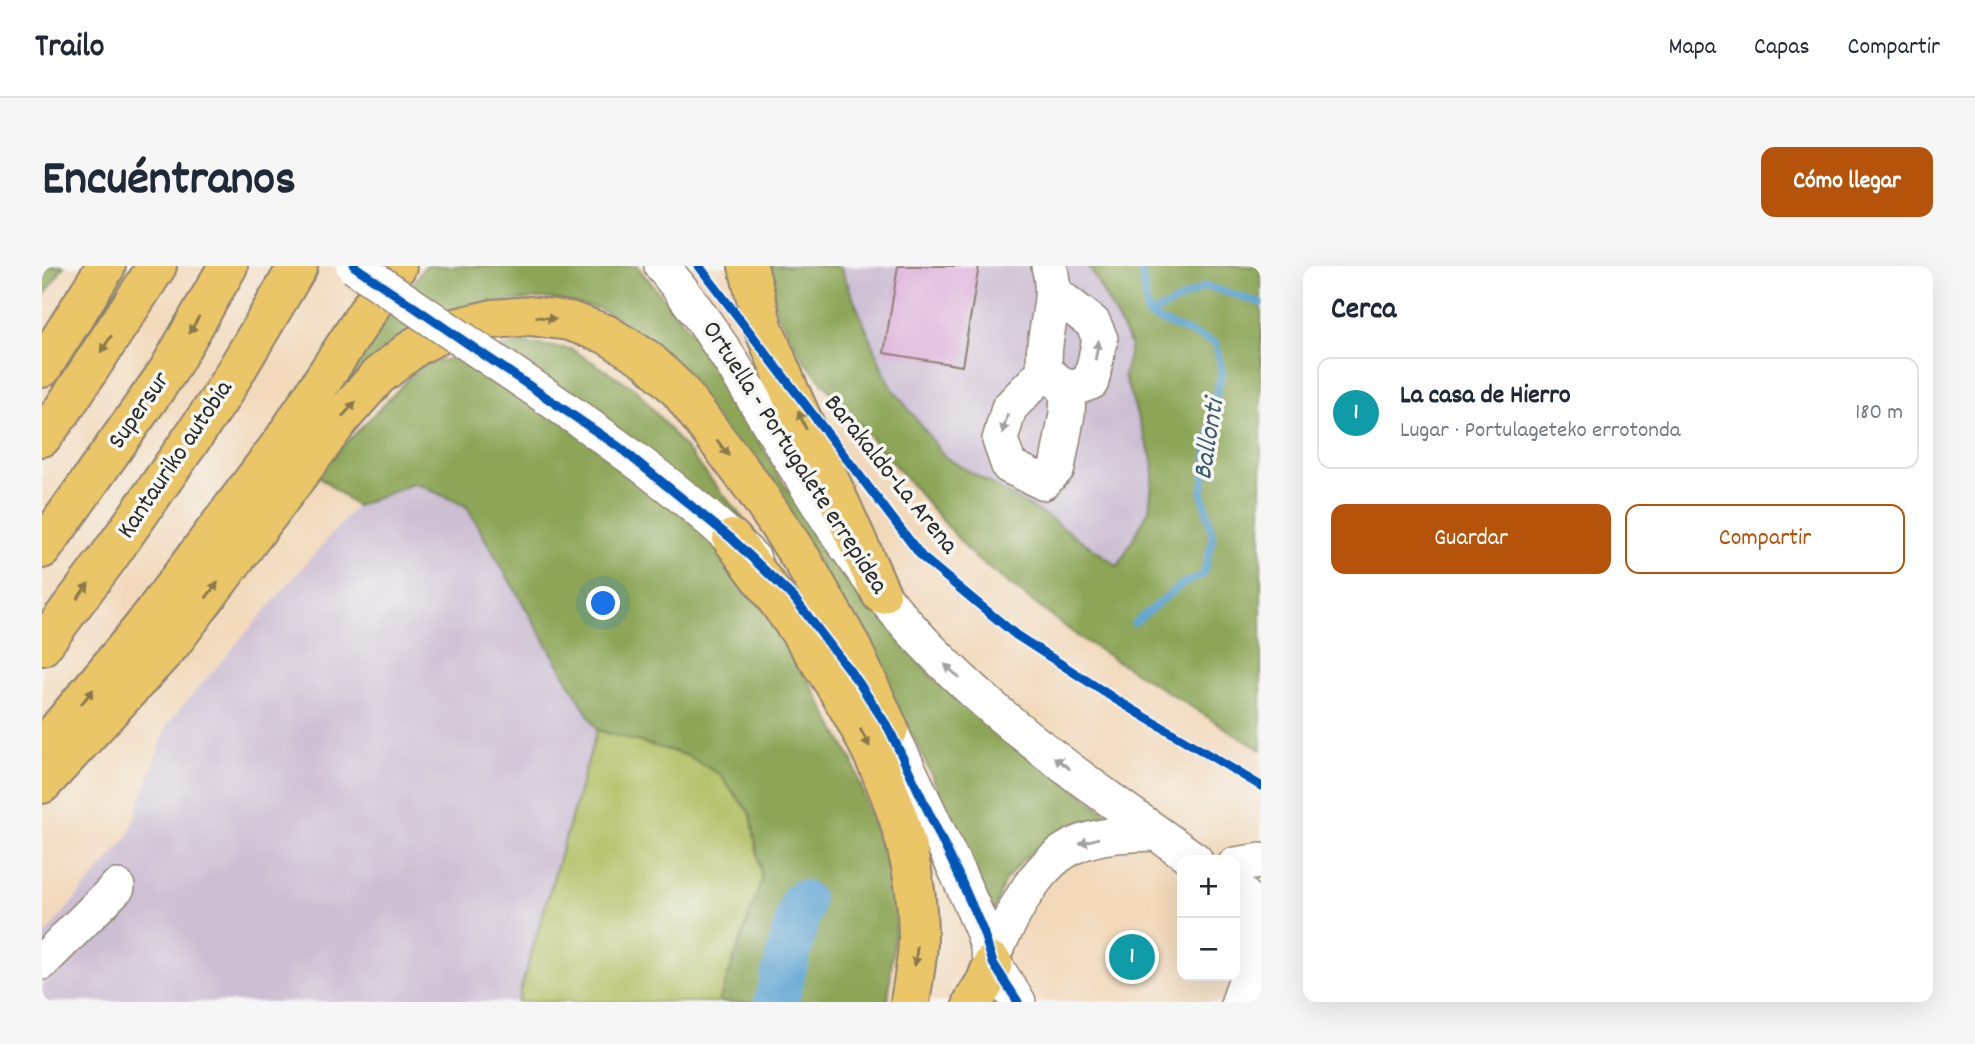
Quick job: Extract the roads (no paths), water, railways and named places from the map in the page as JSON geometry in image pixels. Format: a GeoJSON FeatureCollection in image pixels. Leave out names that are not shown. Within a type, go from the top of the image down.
{"type":"FeatureCollection","features":[{"type":"Feature","properties":{"kind":"main road"},"geometry":{"type":"LineString","coordinates":[[42,368],[106,266]]}},
{"type":"Feature","properties":{"kind":"main road"},"geometry":{"type":"LineString","coordinates":[[42,437],[157,266]]}},
{"type":"Feature","properties":{"kind":"main road","name":"Supersur"},"geometry":{"type":"LineString","coordinates":[[42,549],[168,371],[228,266]]}},
{"type":"Feature","properties":{"kind":"main road","name":"Kantauriko autobia"},"geometry":{"type":"LineString","coordinates":[[42,646],[108,558],[218,401],[298,266]]}},
{"type":"Feature","properties":{"kind":"main road"},"geometry":{"type":"LineString","coordinates":[[198,553],[271,430],[362,266]]}},
{"type":"Feature","properties":{"kind":"main road"},"geometry":{"type":"LineString","coordinates":[[42,748],[143,627],[283,441],[397,266]]}},
{"type":"Feature","properties":{"kind":"main road"},"geometry":{"type":"LineString","coordinates":[[748,266],[763,327],[881,594]]}},
{"type":"Feature","properties":{"kind":"main road"},"geometry":{"type":"LineString","coordinates":[[42,784],[171,644],[341,418],[378,376],[416,346],[447,330],[493,318],[530,316],[569,321],[606,334],[648,360],[680,390],[753,487],[802,560],[850,644],[889,729]]}},
{"type":"Feature","properties":{"kind":"main road"},"geometry":{"type":"LineString","coordinates":[[732,539],[829,674],[868,744],[896,808],[912,873],[918,939],[910,1002]]}},
{"type":"Feature","properties":{"kind":"main road"},"geometry":{"type":"LineString","coordinates":[[973,1002],[985,984],[992,960]]}},
{"type":"Feature","properties":{"kind":"street"},"geometry":{"type":"LineString","coordinates":[[354,266],[619,447],[732,539],[794,598],[859,683],[889,729],[959,876],[992,960],[1018,1002]]}},
{"type":"Feature","properties":{"kind":"street","name":"Ortuella - Portugalete errepidea"},"geometry":{"type":"LineString","coordinates":[[662,266],[713,333],[820,508],[881,594],[940,661],[1002,718],[1188,855]]}},
{"type":"Feature","properties":{"kind":"street"},"geometry":{"type":"LineString","coordinates":[[1052,280],[1093,323],[1100,338],[1091,382],[1056,381],[1042,352],[1052,280]]}},
{"type":"Feature","properties":{"kind":"street"},"geometry":{"type":"LineString","coordinates":[[992,960],[1021,900],[1049,864],[1073,846],[1096,839],[1123,834],[1156,833]]}},
{"type":"Feature","properties":{"kind":"street"},"geometry":{"type":"LineString","coordinates":[[1238,1002],[1246,980],[1248,903],[1261,862]]}},
{"type":"Feature","properties":{"kind":"street"},"geometry":{"type":"LineString","coordinates":[[42,962],[117,887]]}},
{"type":"Feature","properties":{"kind":"waterway","name":"Ballonti"},"geometry":{"type":"LineString","coordinates":[[1134,623],[1182,584],[1203,575],[1213,538],[1202,492],[1214,404],[1222,372],[1216,343],[1148,316],[1141,266]]}},
{"type":"Feature","properties":{"kind":"waterway"},"geometry":{"type":"LineString","coordinates":[[1148,316],[1206,286],[1261,303]]}},
{"type":"Feature","properties":{"kind":"waterway","name":"Ballonti"},"geometry":{"type":"LineString","coordinates":[[776,1002],[802,902]]}},
{"type":"Feature","properties":{"kind":"place","name":"La casa de Hierro"},"geometry":{"type":"Point","coordinates":[1132,957]}}]}
